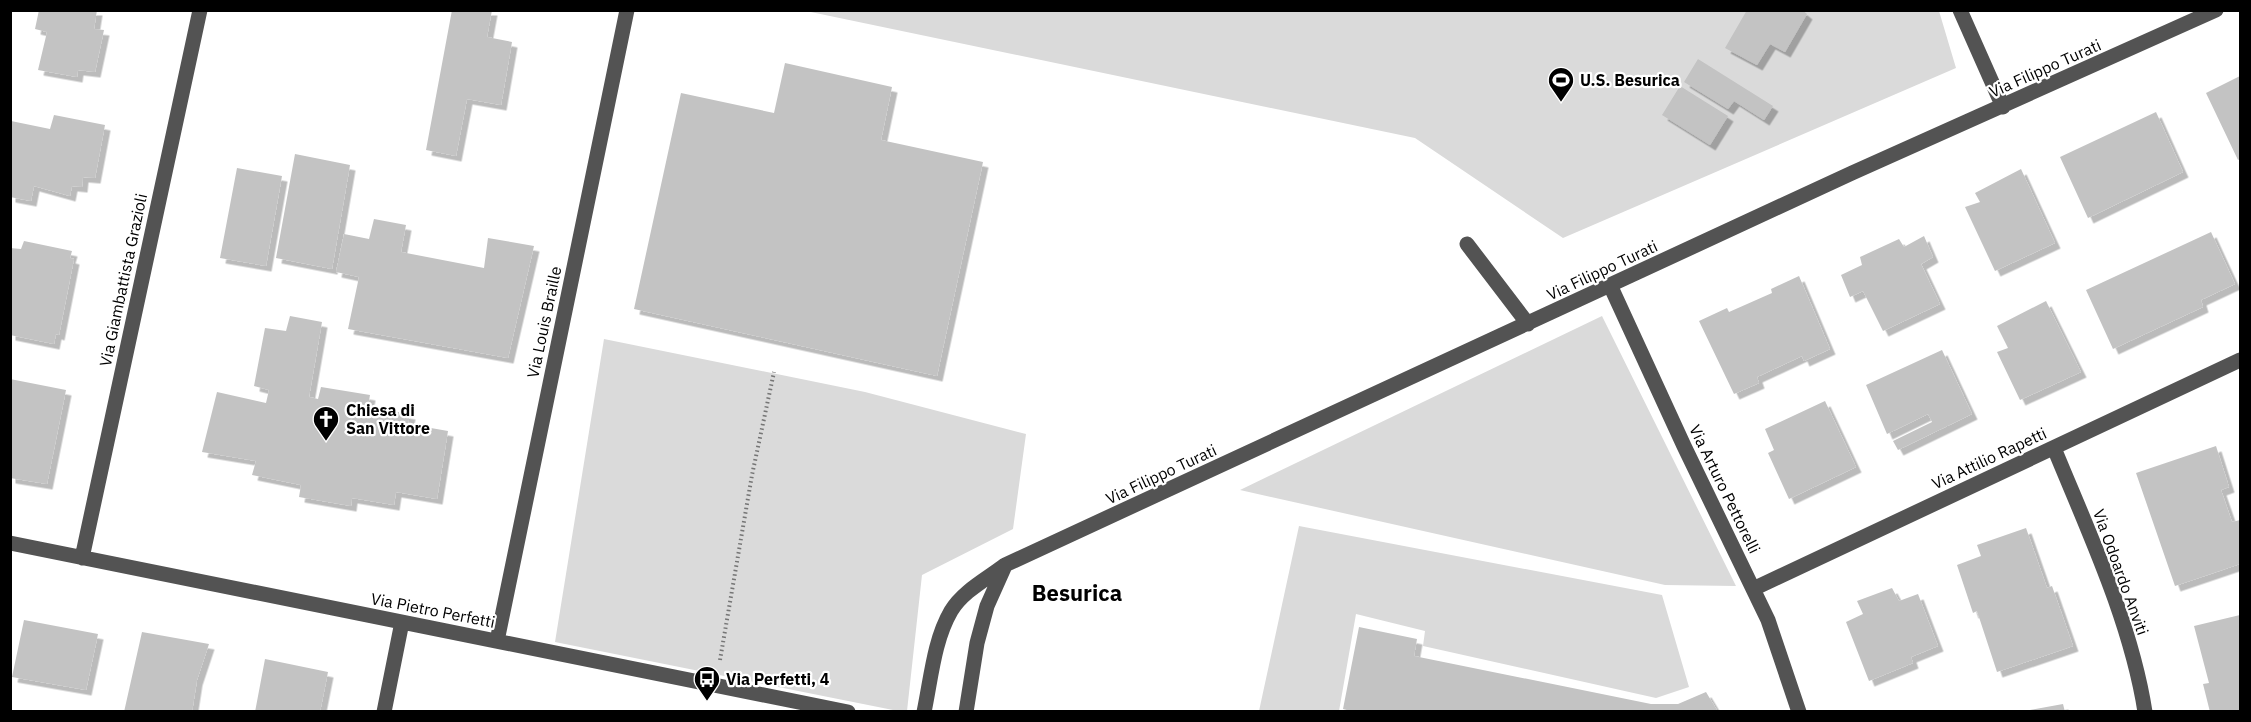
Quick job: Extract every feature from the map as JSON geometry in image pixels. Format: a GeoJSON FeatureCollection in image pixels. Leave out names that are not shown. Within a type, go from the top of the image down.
{"type":"FeatureCollection","features":[{"type":"Feature","properties":{"kind":"street","name":"Via Giambattista Grazioli"},"geometry":{"type":"LineString","coordinates":[[82,558],[200,10]]}},
{"type":"Feature","properties":{"kind":"street","name":"Via Louis Braille"},"geometry":{"type":"LineString","coordinates":[[497,641],[627,10]]}},
{"type":"Feature","properties":{"kind":"street"},"geometry":{"type":"LineString","coordinates":[[1960,10],[2003,107]]}},
{"type":"Feature","properties":{"kind":"street","name":"Via Filippo Turati"},"geometry":{"type":"LineString","coordinates":[[924,711],[939,639],[952,611],[968,592],[1005,566],[1852,173],[2216,10]]}},
{"type":"Feature","properties":{"kind":"street"},"geometry":{"type":"LineString","coordinates":[[1467,244],[1528,324]]}},
{"type":"Feature","properties":{"kind":"street","name":"Via Arturo Pettorelli"},"geometry":{"type":"LineString","coordinates":[[1610,285],[1684,447],[1768,620],[1799,711]]}},
{"type":"Feature","properties":{"kind":"street","name":"Via Attilio Rapetti"},"geometry":{"type":"LineString","coordinates":[[1753,589],[2241,360]]}},
{"type":"Feature","properties":{"kind":"street","name":"Via Odoardo Anviti"},"geometry":{"type":"LineString","coordinates":[[2054,448],[2108,580],[2140,683],[2145,711]]}},
{"type":"Feature","properties":{"kind":"street","name":"Via Pietro Perfetti"},"geometry":{"type":"LineString","coordinates":[[10,543],[848,711]]}},
{"type":"Feature","properties":{"kind":"street"},"geometry":{"type":"LineString","coordinates":[[966,711],[977,643],[987,606],[1005,566]]}},
{"type":"Feature","properties":{"kind":"street"},"geometry":{"type":"LineString","coordinates":[[384,711],[402,622]]}},
{"type":"Feature","properties":{"kind":"path"},"geometry":{"type":"LineString","coordinates":[[716,685],[752,474],[774,372]]}},
{"type":"Feature","properties":{"kind":"shaded area","name":"U.S. Besurica"},"geometry":{"type":"Polygon","coordinates":[[[806,11],[1939,11],[1956,68],[1563,238],[1415,138],[806,11]]]}},
{"type":"Feature","properties":{"kind":"shaded area"},"geometry":{"type":"Polygon","coordinates":[[[1602,316],[1736,586],[1665,585],[1240,490],[1602,316]]]}},
{"type":"Feature","properties":{"kind":"shaded area"},"geometry":{"type":"Polygon","coordinates":[[[604,339],[865,392],[1026,434],[1013,529],[922,575],[907,711],[555,642],[604,339]]]}},
{"type":"Feature","properties":{"kind":"shaded area"},"geometry":{"type":"Polygon","coordinates":[[[1299,526],[1662,595],[1689,687],[1656,698],[1423,646],[1425,631],[1356,614],[1339,711],[1259,711],[1299,526]]]}},
{"type":"Feature","properties":{"kind":"building"},"geometry":{"type":"Polygon","coordinates":[[[39,10],[97,10],[94,29],[104,30],[95,72],[78,70],[77,77],[38,70],[47,32],[35,29],[39,10]]]}},
{"type":"Feature","properties":{"kind":"building"},"geometry":{"type":"Polygon","coordinates":[[[452,10],[492,10],[487,37],[512,42],[501,105],[467,99],[456,156],[426,150],[452,10]]]}},
{"type":"Feature","properties":{"kind":"building"},"geometry":{"type":"Polygon","coordinates":[[[1747,10],[1802,10],[1807,14],[1785,52],[1770,44],[1757,65],[1725,48],[1747,10]]]}},
{"type":"Feature","properties":{"kind":"building"},"geometry":{"type":"Polygon","coordinates":[[[1698,59],[1773,106],[1764,120],[1734,101],[1728,109],[1684,82],[1698,59]]]}},
{"type":"Feature","properties":{"kind":"building"},"geometry":{"type":"Polygon","coordinates":[[[785,63],[892,87],[881,140],[983,162],[937,376],[634,309],[681,93],[774,113],[785,63]]]}},
{"type":"Feature","properties":{"kind":"building"},"geometry":{"type":"Polygon","coordinates":[[[2240,76],[2240,159],[2238,160],[2206,93],[2240,76]]]}},
{"type":"Feature","properties":{"kind":"building"},"geometry":{"type":"Polygon","coordinates":[[[1680,86],[1728,116],[1710,145],[1662,115],[1680,86]]]}},
{"type":"Feature","properties":{"kind":"building"},"geometry":{"type":"Polygon","coordinates":[[[2156,112],[2183,172],[2088,218],[2060,157],[2156,112]]]}},
{"type":"Feature","properties":{"kind":"building"},"geometry":{"type":"Polygon","coordinates":[[[54,115],[105,125],[95,178],[83,177],[82,187],[72,186],[70,196],[34,186],[31,201],[10,197],[11,121],[50,129],[54,115]]]}},
{"type":"Feature","properties":{"kind":"building"},"geometry":{"type":"Polygon","coordinates":[[[295,154],[350,165],[332,269],[276,258],[295,154]]]}},
{"type":"Feature","properties":{"kind":"building"},"geometry":{"type":"Polygon","coordinates":[[[237,168],[282,176],[266,266],[220,258],[237,168]]]}},
{"type":"Feature","properties":{"kind":"building"},"geometry":{"type":"Polygon","coordinates":[[[2021,169],[2055,243],[1995,271],[1965,207],[1980,202],[1975,193],[2021,169]]]}},
{"type":"Feature","properties":{"kind":"building"},"geometry":{"type":"Polygon","coordinates":[[[374,219],[406,225],[401,252],[484,268],[488,238],[534,246],[508,358],[348,329],[359,277],[336,272],[344,234],[369,239],[374,219]]]}},
{"type":"Feature","properties":{"kind":"building"},"geometry":{"type":"Polygon","coordinates":[[[2211,232],[2235,284],[2201,300],[2203,307],[2113,349],[2086,290],[2211,232]]]}},
{"type":"Feature","properties":{"kind":"building"},"geometry":{"type":"Polygon","coordinates":[[[1924,236],[1933,257],[1921,264],[1940,304],[1883,331],[1863,291],[1850,297],[1841,275],[1862,265],[1860,257],[1899,239],[1904,247],[1924,236]]]}},
{"type":"Feature","properties":{"kind":"building"},"geometry":{"type":"Polygon","coordinates":[[[24,241],[72,251],[70,258],[74,259],[59,335],[56,334],[54,344],[10,335],[10,248],[21,249],[24,241]]]}},
{"type":"Feature","properties":{"kind":"building"},"geometry":{"type":"Polygon","coordinates":[[[1799,276],[1830,349],[1804,361],[1802,356],[1757,377],[1759,383],[1734,394],[1699,321],[1727,308],[1729,312],[1772,293],[1771,289],[1799,276]]]}},
{"type":"Feature","properties":{"kind":"building"},"geometry":{"type":"Polygon","coordinates":[[[2046,301],[2081,372],[2020,400],[1997,352],[2008,348],[1997,326],[2046,301]]]}},
{"type":"Feature","properties":{"kind":"building","name":"Chiesa di San Vittore"},"geometry":{"type":"Polygon","coordinates":[[[290,316],[322,322],[309,397],[318,399],[321,387],[370,395],[368,407],[410,414],[408,424],[448,431],[437,499],[396,492],[394,505],[352,498],[351,506],[299,497],[301,485],[252,475],[256,461],[202,452],[217,392],[266,403],[269,390],[254,386],[265,328],[286,331],[290,316]]]}},
{"type":"Feature","properties":{"kind":"building"},"geometry":{"type":"Polygon","coordinates":[[[1942,350],[1972,414],[1898,450],[1893,441],[1932,422],[1928,414],[1887,434],[1866,385],[1942,350]]]}},
{"type":"Feature","properties":{"kind":"building"},"geometry":{"type":"Polygon","coordinates":[[[10,379],[66,390],[47,484],[10,478],[10,379]]]}},
{"type":"Feature","properties":{"kind":"building"},"geometry":{"type":"Polygon","coordinates":[[[1825,401],[1856,467],[1789,499],[1768,453],[1774,450],[1765,429],[1825,401]]]}},
{"type":"Feature","properties":{"kind":"building"},"geometry":{"type":"Polygon","coordinates":[[[2216,446],[2229,487],[2221,490],[2232,522],[2240,520],[2240,564],[2175,586],[2136,473],[2216,446]]]}},
{"type":"Feature","properties":{"kind":"building"},"geometry":{"type":"Polygon","coordinates":[[[2026,528],[2047,588],[2052,586],[2073,646],[1997,672],[1977,611],[1973,613],[1957,565],[1981,556],[1977,545],[2026,528]]]}},
{"type":"Feature","properties":{"kind":"building"},"geometry":{"type":"Polygon","coordinates":[[[1892,588],[1899,601],[1918,594],[1938,646],[1911,657],[1913,663],[1869,681],[1846,622],[1863,614],[1857,601],[1892,588]]]}},
{"type":"Feature","properties":{"kind":"building"},"geometry":{"type":"Polygon","coordinates":[[[2240,615],[2240,712],[2210,712],[2203,684],[2209,683],[2194,626],[2240,615]]]}},
{"type":"Feature","properties":{"kind":"building"},"geometry":{"type":"Polygon","coordinates":[[[24,620],[98,634],[86,690],[12,677],[24,620]]]}},
{"type":"Feature","properties":{"kind":"building"},"geometry":{"type":"Polygon","coordinates":[[[1359,627],[1417,639],[1414,656],[1651,704],[1678,704],[1706,692],[1718,712],[1354,712],[1343,709],[1359,627]]]}},
{"type":"Feature","properties":{"kind":"building"},"geometry":{"type":"Polygon","coordinates":[[[142,632],[209,644],[197,680],[192,712],[124,712],[142,632]]]}},
{"type":"Feature","properties":{"kind":"building"},"geometry":{"type":"Polygon","coordinates":[[[265,659],[328,672],[320,712],[255,712],[265,659]]]}},
{"type":"Feature","properties":{"kind":"building"},"geometry":{"type":"Polygon","coordinates":[[[2063,704],[2065,712],[2030,712],[2030,710],[2063,704]]]}},
{"type":"Feature","properties":{"kind":"place","name":"U.S. Besurica"},"geometry":{"type":"Point","coordinates":[1561,103]}},
{"type":"Feature","properties":{"kind":"place","name":"Chiesa di San Vittore"},"geometry":{"type":"Point","coordinates":[326,442]}},
{"type":"Feature","properties":{"kind":"place","name":"Via Perfetti, 4"},"geometry":{"type":"Point","coordinates":[707,702]}},
{"type":"Feature","properties":{"kind":"district","name":"Besurica"},"geometry":{"type":"Point","coordinates":[1077,592]}}]}
